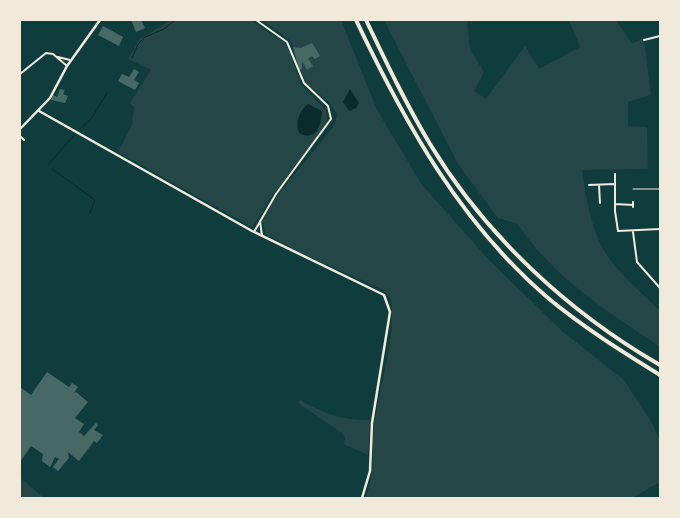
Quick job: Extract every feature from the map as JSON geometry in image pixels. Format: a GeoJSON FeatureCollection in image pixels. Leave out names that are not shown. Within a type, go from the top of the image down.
{"type":"FeatureCollection","features":[{"type":"Feature","properties":{"kind":"highway"},"geometry":{"type":"LineString","coordinates":[[356,20],[395,101],[417,140],[474,222],[499,251],[547,297],[610,344],[660,375]]}},
{"type":"Feature","properties":{"kind":"highway"},"geometry":{"type":"LineString","coordinates":[[366,20],[408,107],[431,146],[486,221],[525,263],[564,298],[617,338],[660,365]]}},
{"type":"Feature","properties":{"kind":"street"},"geometry":{"type":"LineString","coordinates":[[20,129],[50,98],[66,66],[100,20]]}},
{"type":"Feature","properties":{"kind":"street"},"geometry":{"type":"LineString","coordinates":[[254,232],[276,194],[331,119],[328,106],[304,83],[287,42],[256,20]]}},
{"type":"Feature","properties":{"kind":"street"},"geometry":{"type":"LineString","coordinates":[[644,40],[660,36]]}},
{"type":"Feature","properties":{"kind":"street"},"geometry":{"type":"LineString","coordinates":[[20,74],[44,54],[50,53],[70,60]]}},
{"type":"Feature","properties":{"kind":"street"},"geometry":{"type":"LineString","coordinates":[[58,57],[66,66]]}},
{"type":"Feature","properties":{"kind":"street"},"geometry":{"type":"LineString","coordinates":[[39,111],[254,232],[301,256],[377,290],[387,298],[390,312],[372,423],[370,472],[362,498]]}},
{"type":"Feature","properties":{"kind":"street"},"geometry":{"type":"LineString","coordinates":[[20,122],[27,121]]}},
{"type":"Feature","properties":{"kind":"street"},"geometry":{"type":"LineString","coordinates":[[20,136],[24,140]]}},
{"type":"Feature","properties":{"kind":"street"},"geometry":{"type":"LineString","coordinates":[[615,174],[617,230],[620,232],[633,232],[660,229]]}},
{"type":"Feature","properties":{"kind":"street"},"geometry":{"type":"LineString","coordinates":[[589,185],[615,184]]}},
{"type":"Feature","properties":{"kind":"street"},"geometry":{"type":"LineString","coordinates":[[599,185],[600,203]]}},
{"type":"Feature","properties":{"kind":"street"},"geometry":{"type":"LineString","coordinates":[[615,204],[633,205]]}},
{"type":"Feature","properties":{"kind":"street"},"geometry":{"type":"LineString","coordinates":[[260,220],[262,236]]}},
{"type":"Feature","properties":{"kind":"street"},"geometry":{"type":"LineString","coordinates":[[633,232],[637,262],[660,288]]}},
{"type":"Feature","properties":{"kind":"lane"},"geometry":{"type":"LineString","coordinates":[[633,189],[660,189]]}},
{"type":"Feature","properties":{"kind":"shaded area"},"geometry":{"type":"Polygon","coordinates":[[[171,20],[250,20],[284,42],[290,53],[301,85],[326,110],[327,123],[322,131],[272,196],[252,227],[118,152],[132,125],[134,107],[130,103],[151,70],[128,59],[140,39],[171,20]]]}},
{"type":"Feature","properties":{"kind":"shaded area"},"geometry":{"type":"Polygon","coordinates":[[[263,20],[341,20],[377,110],[422,185],[490,261],[562,331],[624,380],[653,425],[660,441],[660,482],[632,498],[365,498],[371,481],[374,426],[392,324],[391,303],[388,295],[382,289],[303,254],[265,234],[263,221],[274,200],[334,126],[337,114],[329,102],[306,84],[291,41],[263,20]]]}},
{"type":"Feature","properties":{"kind":"shaded area"},"geometry":{"type":"Polygon","coordinates":[[[384,20],[467,20],[470,50],[484,72],[474,91],[486,99],[525,46],[539,69],[580,47],[569,20],[616,20],[632,44],[644,38],[651,95],[628,102],[628,126],[647,127],[648,169],[582,170],[594,229],[604,251],[622,274],[660,311],[660,347],[601,306],[565,277],[532,243],[518,224],[498,218],[458,164],[384,20]]]}},
{"type":"Feature","properties":{"kind":"shaded area"},"geometry":{"type":"Polygon","coordinates":[[[350,89],[359,103],[356,108],[349,111],[343,102],[350,89]]]}},
{"type":"Feature","properties":{"kind":"shaded area"},"geometry":{"type":"Polygon","coordinates":[[[308,104],[322,111],[319,127],[313,134],[305,135],[299,133],[297,125],[300,113],[308,104]]]}},
{"type":"Feature","properties":{"kind":"shaded area"},"geometry":{"type":"Polygon","coordinates":[[[300,400],[334,415],[351,419],[370,420],[368,455],[344,444],[345,438],[342,433],[298,403],[300,400]]]}},
{"type":"Feature","properties":{"kind":"shaded area"},"geometry":{"type":"Polygon","coordinates":[[[20,478],[26,483],[44,498],[20,498],[20,478]]]}},
{"type":"Feature","properties":{"kind":"building"},"geometry":{"type":"Polygon","coordinates":[[[131,20],[141,20],[145,28],[136,32],[131,20]]]}},
{"type":"Feature","properties":{"kind":"building"},"geometry":{"type":"Polygon","coordinates":[[[103,26],[123,37],[119,46],[98,35],[103,26]]]}},
{"type":"Feature","properties":{"kind":"building"},"geometry":{"type":"Polygon","coordinates":[[[312,43],[320,56],[315,59],[312,56],[308,59],[313,66],[307,70],[302,61],[302,69],[299,70],[293,47],[301,48],[312,43]]]}},
{"type":"Feature","properties":{"kind":"building"},"geometry":{"type":"Polygon","coordinates":[[[134,69],[139,72],[134,80],[139,83],[135,90],[118,81],[122,74],[129,77],[134,69]]]}},
{"type":"Feature","properties":{"kind":"building"},"geometry":{"type":"Polygon","coordinates":[[[60,89],[65,90],[63,94],[68,96],[65,103],[51,100],[53,95],[57,97],[60,89]]]}},
{"type":"Feature","properties":{"kind":"building"},"geometry":{"type":"Polygon","coordinates":[[[47,372],[69,387],[72,383],[78,387],[74,393],[76,392],[88,402],[75,418],[84,424],[79,432],[84,436],[96,423],[98,425],[94,430],[103,435],[97,443],[94,441],[79,461],[68,452],[69,458],[58,471],[53,467],[59,459],[55,457],[50,467],[42,461],[43,454],[31,446],[20,462],[20,387],[31,395],[47,372]]]}},
{"type":"Feature","properties":{"kind":"waterway"},"geometry":{"type":"LineString","coordinates":[[132,58],[138,44],[145,37],[164,29],[175,20]]}},
{"type":"Feature","properties":{"kind":"waterway"},"geometry":{"type":"LineString","coordinates":[[80,129],[91,119],[107,93]]}},
{"type":"Feature","properties":{"kind":"waterway"},"geometry":{"type":"LineString","coordinates":[[48,165],[75,134]]}},
{"type":"Feature","properties":{"kind":"waterway"},"geometry":{"type":"LineString","coordinates":[[52,169],[95,200],[90,213]]}}]}
